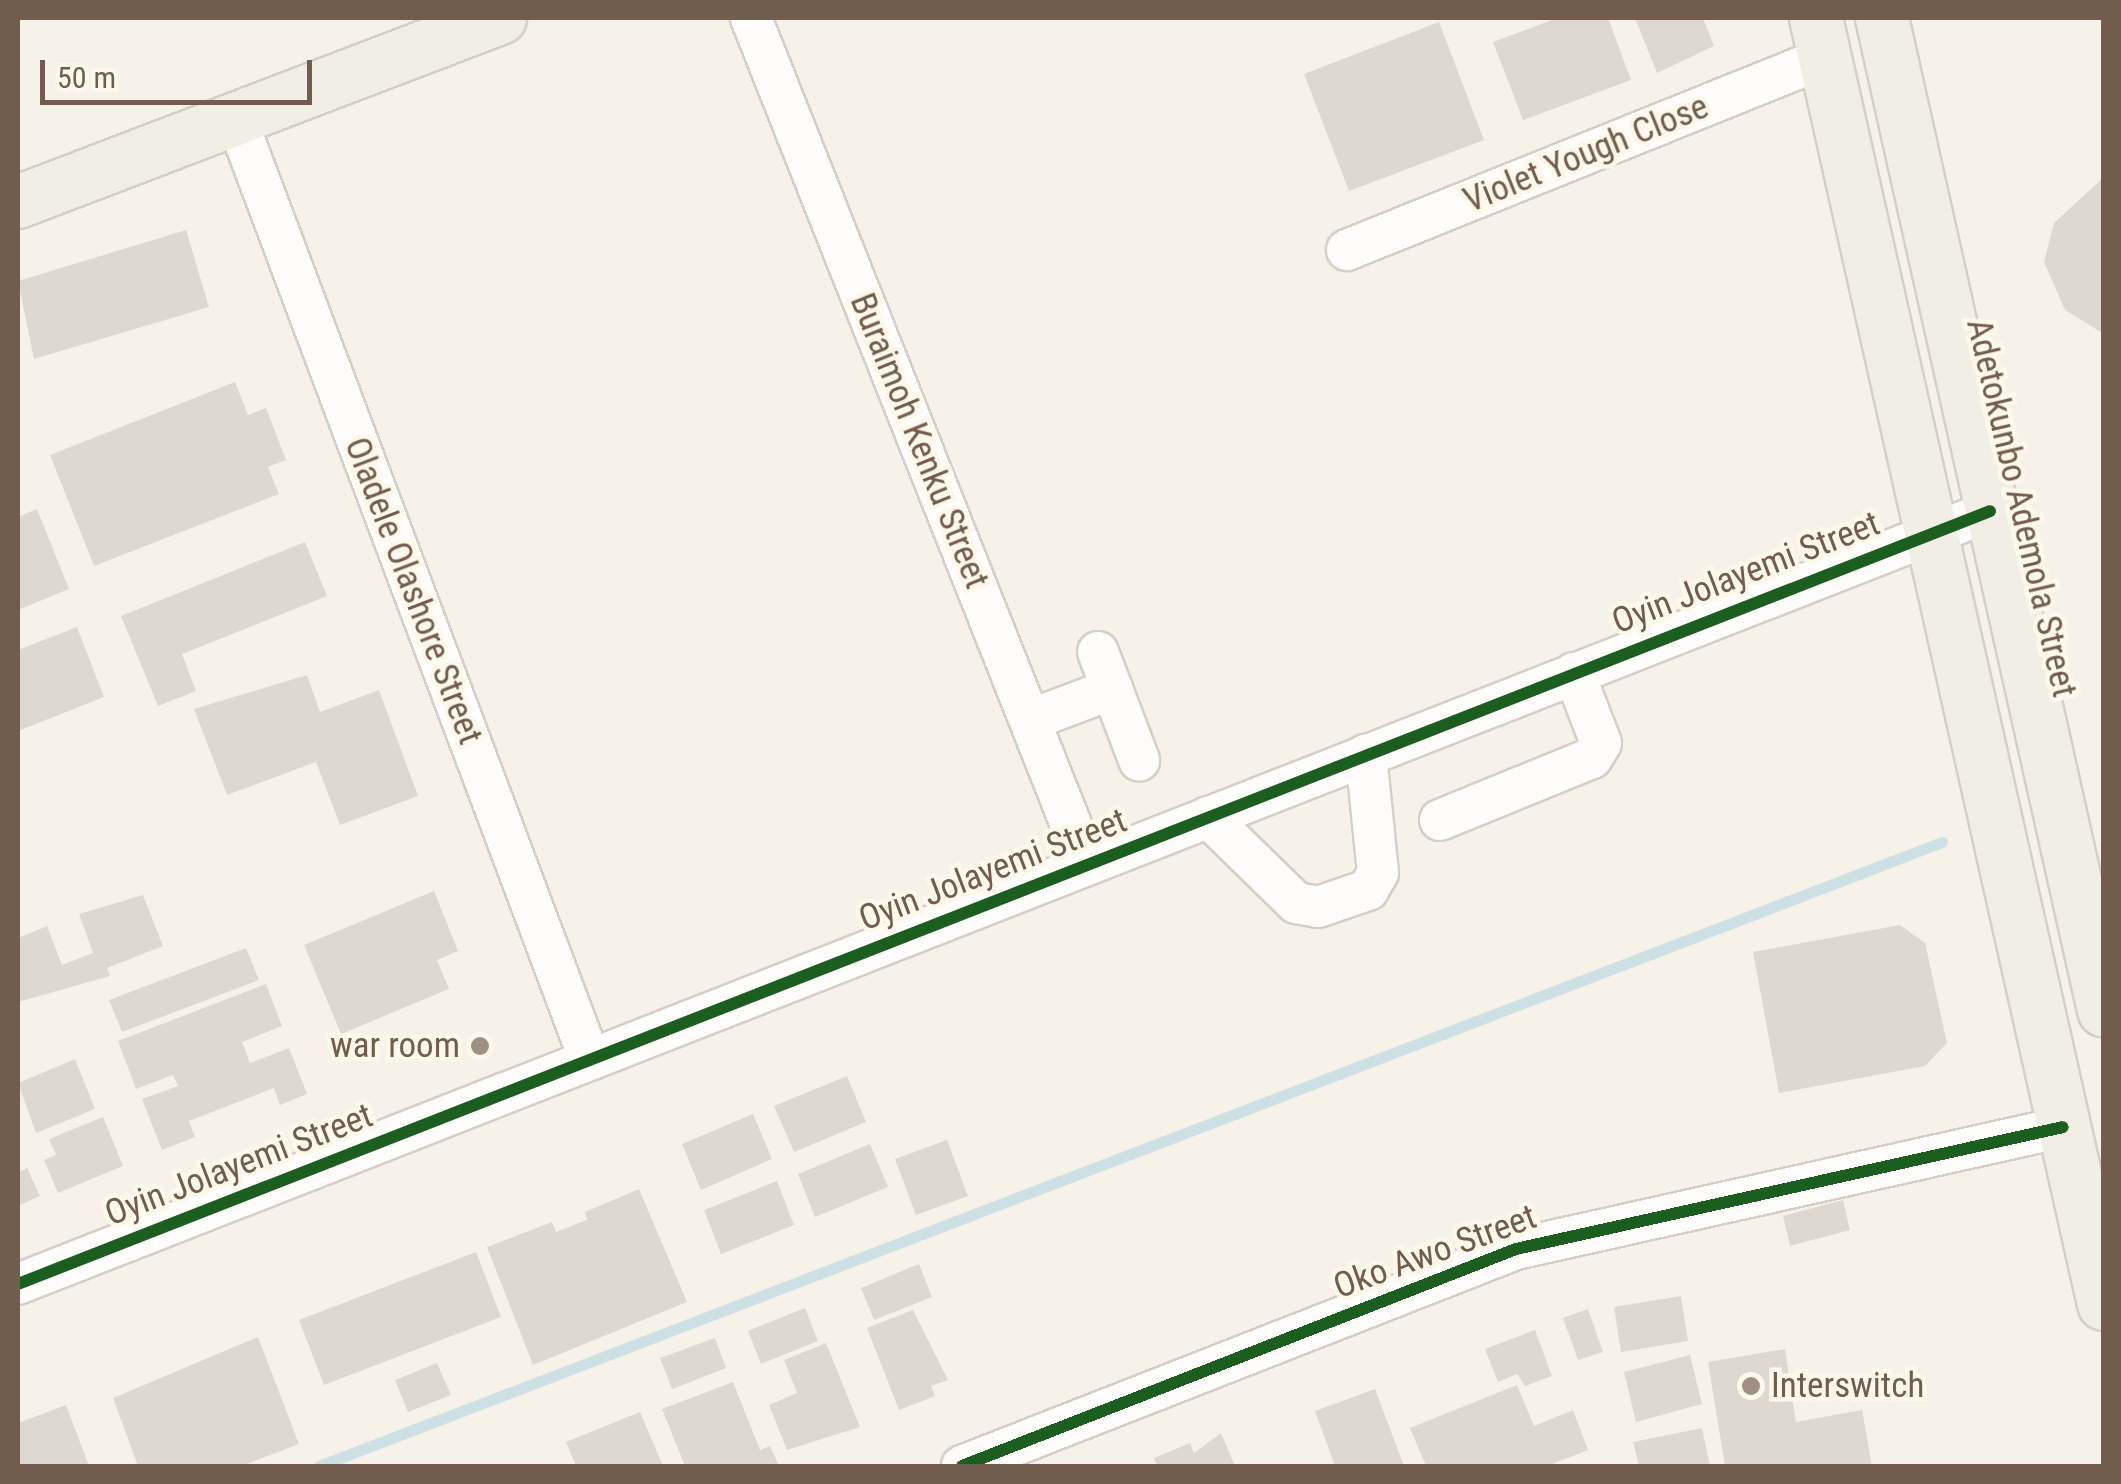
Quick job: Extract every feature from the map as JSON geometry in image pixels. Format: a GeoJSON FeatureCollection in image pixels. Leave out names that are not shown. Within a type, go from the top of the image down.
{"type":"FeatureCollection","features":[{"type":"Feature","properties":{"kind":"main road"},"geometry":{"type":"LineString","coordinates":[[18,202],[237,122],[500,18]]}},
{"type":"Feature","properties":{"kind":"main road","name":"Adetokunbo Ademola Street"},"geometry":{"type":"LineString","coordinates":[[1882,18],[2104,1010]]}},
{"type":"Feature","properties":{"kind":"main road"},"geometry":{"type":"LineString","coordinates":[[1820,38],[2104,1304]]}},
{"type":"Feature","properties":{"kind":"street","name":"Buraimoh Kenku Street"},"geometry":{"type":"LineString","coordinates":[[752,18],[1087,865]]}},
{"type":"Feature","properties":{"kind":"street","name":"Violet Yough Close"},"geometry":{"type":"LineString","coordinates":[[1347,250],[1820,38]]}},
{"type":"Feature","properties":{"kind":"street","name":"Oladele Olashore Street"},"geometry":{"type":"LineString","coordinates":[[237,122],[590,1060]]}},
{"type":"Feature","properties":{"kind":"street","name":"Oyin Jolayemi Street"},"geometry":{"type":"LineString","coordinates":[[18,1284],[1990,511]]}},
{"type":"Feature","properties":{"kind":"street"},"geometry":{"type":"LineString","coordinates":[[1030,720],[1105,670],[1139,760]]}},
{"type":"Feature","properties":{"kind":"street"},"geometry":{"type":"LineString","coordinates":[[1440,820],[1592,758],[1600,743],[1574,673]]}},
{"type":"Feature","properties":{"kind":"street"},"geometry":{"type":"LineString","coordinates":[[1208,817],[1296,903],[1318,907],[1368,890],[1378,873],[1366,755]]}},
{"type":"Feature","properties":{"kind":"street","name":"Oko Awo Street"},"geometry":{"type":"LineString","coordinates":[[962,1466],[1516,1249],[2063,1127]]}},
{"type":"Feature","properties":{"kind":"building"},"geometry":{"type":"Polygon","coordinates":[[[1557,18],[1608,18],[1631,80],[1523,120],[1493,42],[1557,18]]]}},
{"type":"Feature","properties":{"kind":"building"},"geometry":{"type":"Polygon","coordinates":[[[1635,18],[1703,18],[1714,46],[1657,73],[1635,18]]]}},
{"type":"Feature","properties":{"kind":"building"},"geometry":{"type":"Polygon","coordinates":[[[1439,22],[1484,140],[1349,191],[1304,74],[1439,22]]]}},
{"type":"Feature","properties":{"kind":"building"},"geometry":{"type":"Polygon","coordinates":[[[2104,177],[2104,334],[2065,310],[2044,262],[2054,223],[2104,177]]]}},
{"type":"Feature","properties":{"kind":"building"},"geometry":{"type":"Polygon","coordinates":[[[186,230],[209,307],[34,359],[18,281],[186,230]]]}},
{"type":"Feature","properties":{"kind":"building"},"geometry":{"type":"Polygon","coordinates":[[[235,382],[248,415],[266,408],[286,460],[268,467],[279,494],[94,566],[50,455],[235,382]]]}},
{"type":"Feature","properties":{"kind":"building"},"geometry":{"type":"Polygon","coordinates":[[[37,509],[69,589],[18,610],[18,517],[37,509]]]}},
{"type":"Feature","properties":{"kind":"building"},"geometry":{"type":"Polygon","coordinates":[[[305,542],[327,596],[182,654],[196,691],[158,706],[121,616],[305,542]]]}},
{"type":"Feature","properties":{"kind":"building"},"geometry":{"type":"Polygon","coordinates":[[[77,627],[104,697],[18,731],[18,650],[77,627]]]}},
{"type":"Feature","properties":{"kind":"building"},"geometry":{"type":"Polygon","coordinates":[[[307,675],[320,712],[379,690],[418,796],[340,825],[316,762],[227,795],[194,709],[307,675]]]}},
{"type":"Feature","properties":{"kind":"building"},"geometry":{"type":"Polygon","coordinates":[[[434,891],[458,951],[437,960],[449,989],[341,1034],[304,945],[434,891]]]}},
{"type":"Feature","properties":{"kind":"building"},"geometry":{"type":"Polygon","coordinates":[[[143,895],[163,946],[107,968],[110,976],[18,1002],[18,938],[47,926],[62,965],[93,953],[79,914],[143,895]]]}},
{"type":"Feature","properties":{"kind":"building"},"geometry":{"type":"Polygon","coordinates":[[[1900,925],[1925,943],[1947,1043],[1925,1066],[1779,1093],[1753,952],[1900,925]]]}},
{"type":"Feature","properties":{"kind":"building"},"geometry":{"type":"Polygon","coordinates":[[[246,948],[259,980],[122,1032],[109,1000],[246,948]]]}},
{"type":"Feature","properties":{"kind":"building"},"geometry":{"type":"Polygon","coordinates":[[[266,984],[282,1026],[242,1042],[250,1063],[289,1048],[307,1094],[280,1105],[274,1088],[189,1121],[195,1137],[162,1150],[142,1099],[178,1086],[173,1075],[136,1089],[118,1041],[266,984]]]}},
{"type":"Feature","properties":{"kind":"building"},"geometry":{"type":"Polygon","coordinates":[[[75,1059],[95,1109],[36,1133],[18,1083],[75,1059]]]}},
{"type":"Feature","properties":{"kind":"building"},"geometry":{"type":"Polygon","coordinates":[[[847,1076],[866,1122],[794,1152],[774,1106],[847,1076]]]}},
{"type":"Feature","properties":{"kind":"building"},"geometry":{"type":"Polygon","coordinates":[[[753,1114],[772,1159],[701,1190],[682,1144],[753,1114]]]}},
{"type":"Feature","properties":{"kind":"building"},"geometry":{"type":"Polygon","coordinates":[[[103,1117],[123,1166],[58,1193],[44,1160],[56,1155],[49,1139],[103,1117]]]}},
{"type":"Feature","properties":{"kind":"building"},"geometry":{"type":"Polygon","coordinates":[[[947,1140],[968,1196],[916,1215],[895,1159],[947,1140]]]}},
{"type":"Feature","properties":{"kind":"building"},"geometry":{"type":"Polygon","coordinates":[[[870,1144],[888,1187],[815,1217],[798,1174],[870,1144]]]}},
{"type":"Feature","properties":{"kind":"building"},"geometry":{"type":"Polygon","coordinates":[[[27,1168],[40,1196],[18,1206],[18,1173],[27,1168]]]}},
{"type":"Feature","properties":{"kind":"building"},"geometry":{"type":"Polygon","coordinates":[[[777,1181],[794,1225],[721,1254],[704,1210],[777,1181]]]}},
{"type":"Feature","properties":{"kind":"building"},"geometry":{"type":"Polygon","coordinates":[[[639,1189],[687,1302],[533,1365],[487,1247],[552,1222],[556,1232],[587,1220],[585,1212],[639,1189]]]}},
{"type":"Feature","properties":{"kind":"building"},"geometry":{"type":"Polygon","coordinates":[[[1843,1200],[1850,1230],[1790,1246],[1783,1216],[1843,1200]]]}},
{"type":"Feature","properties":{"kind":"building"},"geometry":{"type":"Polygon","coordinates":[[[476,1252],[501,1317],[324,1385],[299,1320],[476,1252]]]}},
{"type":"Feature","properties":{"kind":"building"},"geometry":{"type":"Polygon","coordinates":[[[919,1264],[932,1297],[874,1320],[861,1288],[919,1264]]]}},
{"type":"Feature","properties":{"kind":"building"},"geometry":{"type":"Polygon","coordinates":[[[1681,1296],[1688,1341],[1621,1352],[1614,1307],[1681,1296]]]}},
{"type":"Feature","properties":{"kind":"building"},"geometry":{"type":"Polygon","coordinates":[[[805,1308],[818,1341],[761,1364],[748,1331],[805,1308]]]}},
{"type":"Feature","properties":{"kind":"building"},"geometry":{"type":"Polygon","coordinates":[[[1588,1309],[1603,1352],[1578,1360],[1563,1318],[1588,1309]]]}},
{"type":"Feature","properties":{"kind":"building"},"geometry":{"type":"Polygon","coordinates":[[[913,1310],[948,1380],[931,1386],[935,1396],[899,1410],[867,1328],[913,1310]]]}},
{"type":"Feature","properties":{"kind":"building"},"geometry":{"type":"Polygon","coordinates":[[[1535,1330],[1552,1376],[1525,1386],[1517,1374],[1498,1382],[1485,1349],[1535,1330]]]}},
{"type":"Feature","properties":{"kind":"building"},"geometry":{"type":"Polygon","coordinates":[[[258,1337],[299,1444],[242,1466],[138,1466],[113,1398],[258,1337]]]}},
{"type":"Feature","properties":{"kind":"building"},"geometry":{"type":"Polygon","coordinates":[[[715,1338],[726,1368],[672,1389],[660,1358],[715,1338]]]}},
{"type":"Feature","properties":{"kind":"building"},"geometry":{"type":"Polygon","coordinates":[[[826,1343],[860,1427],[787,1450],[769,1405],[797,1393],[784,1360],[826,1343]]]}},
{"type":"Feature","properties":{"kind":"building","name":"Interswitch"},"geometry":{"type":"Polygon","coordinates":[[[1785,1349],[1796,1422],[1862,1410],[1872,1466],[1725,1466],[1708,1362],[1785,1349]]]}},
{"type":"Feature","properties":{"kind":"building"},"geometry":{"type":"Polygon","coordinates":[[[1690,1355],[1702,1404],[1636,1422],[1624,1372],[1690,1355]]]}},
{"type":"Feature","properties":{"kind":"building"},"geometry":{"type":"Polygon","coordinates":[[[437,1363],[451,1395],[408,1412],[395,1380],[437,1363]]]}},
{"type":"Feature","properties":{"kind":"building"},"geometry":{"type":"Polygon","coordinates":[[[733,1382],[760,1450],[770,1446],[779,1466],[685,1466],[662,1409],[733,1382]]]}},
{"type":"Feature","properties":{"kind":"building"},"geometry":{"type":"Polygon","coordinates":[[[1517,1385],[1534,1426],[1573,1410],[1588,1450],[1547,1466],[1426,1466],[1410,1428],[1517,1385]]]}},
{"type":"Feature","properties":{"kind":"building"},"geometry":{"type":"Polygon","coordinates":[[[1375,1389],[1404,1466],[1335,1466],[1315,1411],[1375,1389]]]}},
{"type":"Feature","properties":{"kind":"building"},"geometry":{"type":"Polygon","coordinates":[[[66,1405],[89,1466],[18,1466],[18,1423],[66,1405]]]}},
{"type":"Feature","properties":{"kind":"building"},"geometry":{"type":"Polygon","coordinates":[[[640,1412],[663,1466],[576,1466],[566,1442],[640,1412]]]}},
{"type":"Feature","properties":{"kind":"building"},"geometry":{"type":"Polygon","coordinates":[[[1702,1428],[1710,1466],[1639,1466],[1633,1442],[1702,1428]]]}},
{"type":"Feature","properties":{"kind":"building"},"geometry":{"type":"Polygon","coordinates":[[[1221,1433],[1235,1466],[1157,1466],[1154,1458],[1190,1443],[1194,1453],[1221,1433]]]}},
{"type":"Feature","properties":{"kind":"waterway"},"geometry":{"type":"LineString","coordinates":[[319,1466],[1942,842]]}},
{"type":"Feature","properties":{"kind":"cycle path"},"geometry":{"type":"LineString","coordinates":[[18,1284],[1990,511]]}},
{"type":"Feature","properties":{"kind":"cycle path"},"geometry":{"type":"LineString","coordinates":[[962,1466],[1516,1249],[2063,1127]]}},
{"type":"Feature","properties":{"kind":"place","name":"war room"},"geometry":{"type":"Point","coordinates":[480,1046]}},
{"type":"Feature","properties":{"kind":"place","name":"Interswitch"},"geometry":{"type":"Point","coordinates":[1751,1386]}}]}
